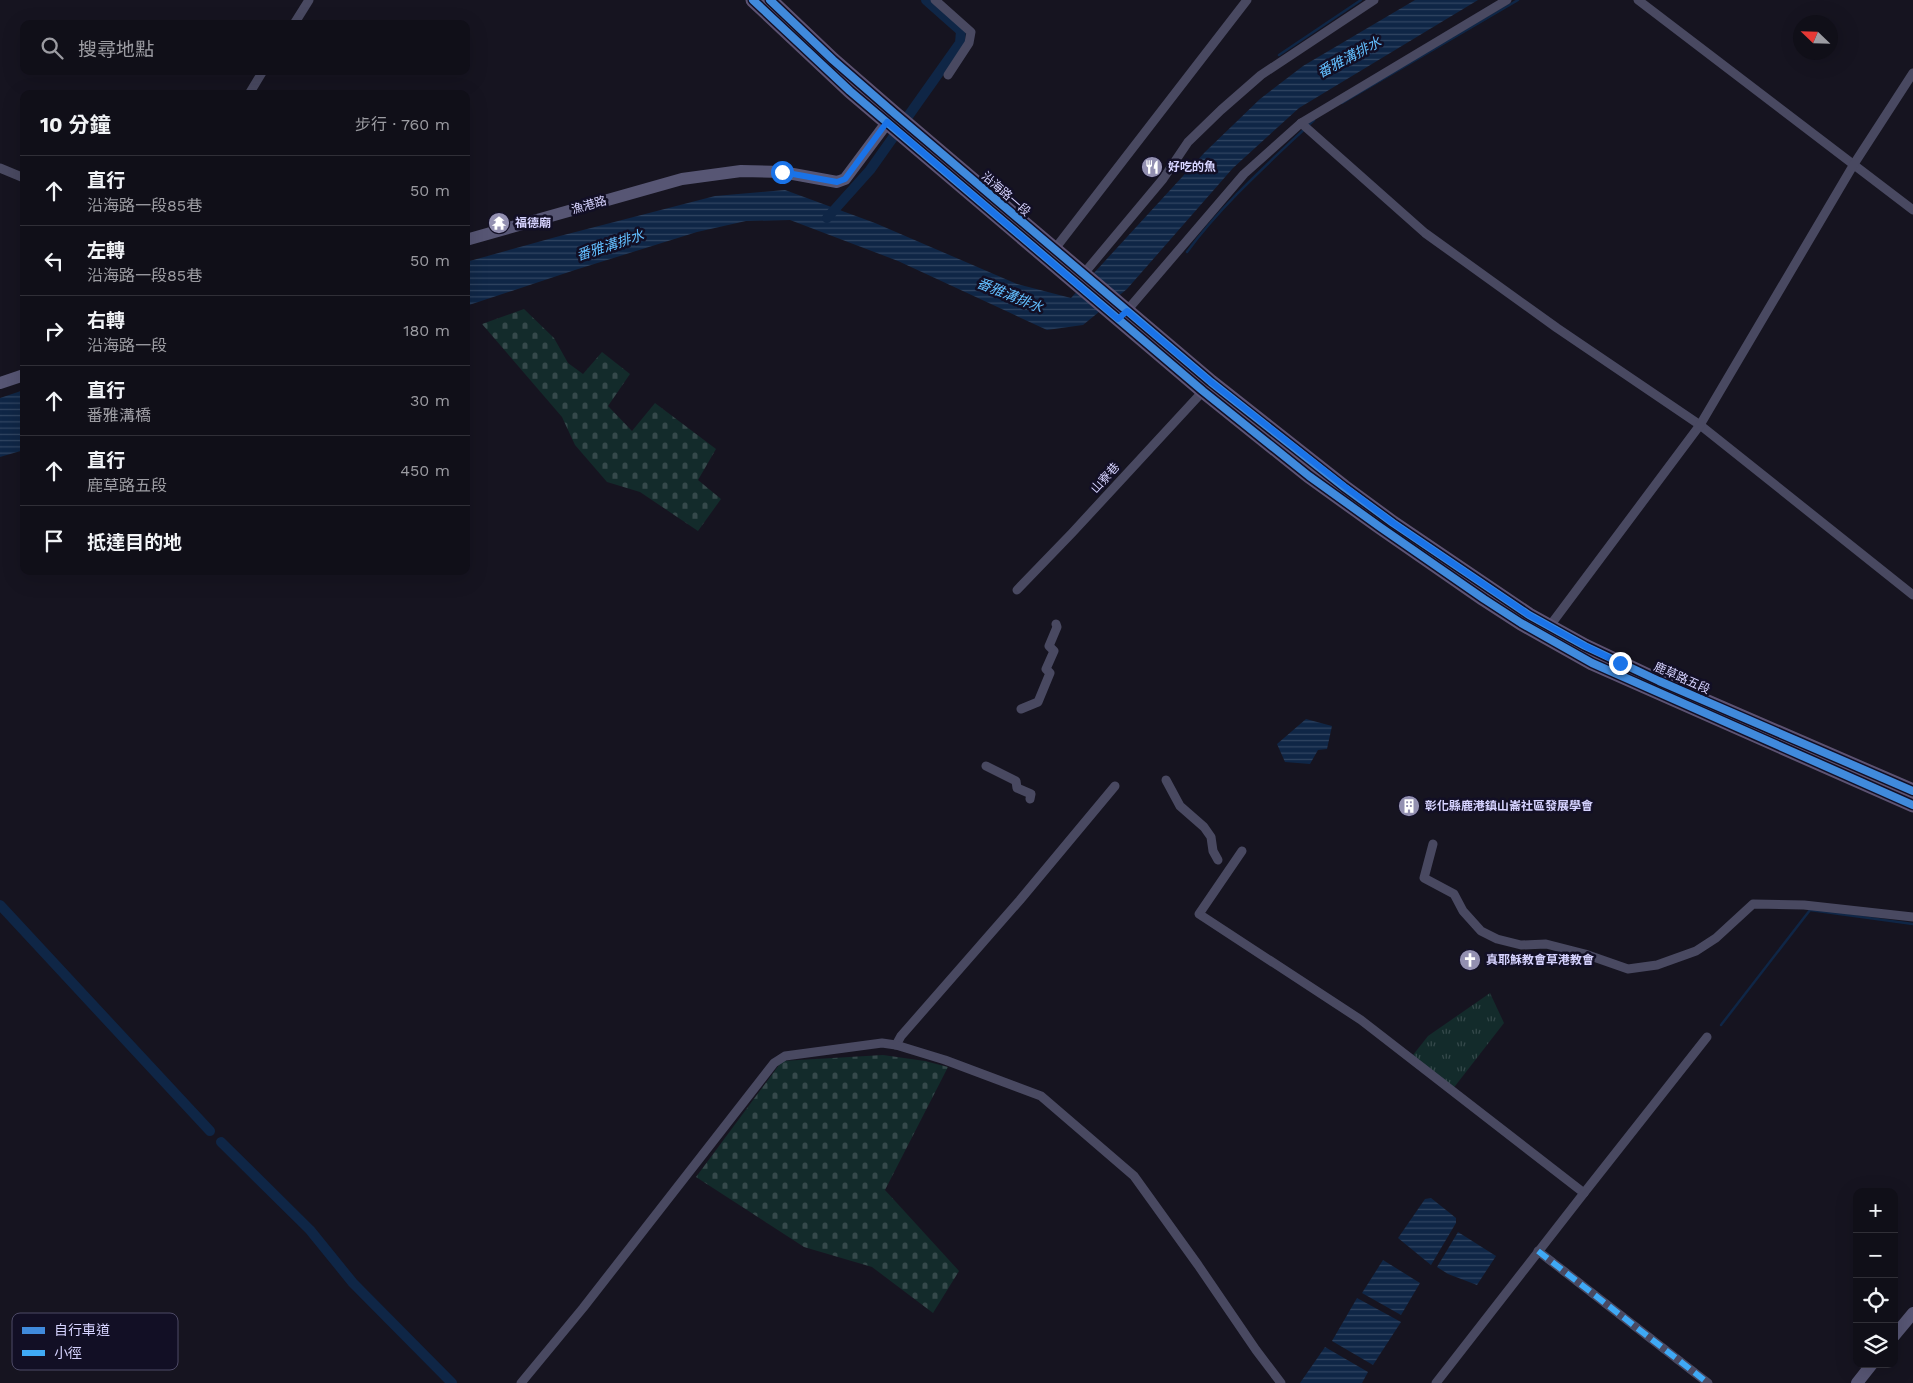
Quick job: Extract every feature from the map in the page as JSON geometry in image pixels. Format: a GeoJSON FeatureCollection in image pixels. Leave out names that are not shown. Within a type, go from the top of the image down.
{"type":"FeatureCollection","features":[{"type":"Feature","properties":{"kind":"main road"},"geometry":{"type":"LineString","coordinates":[[753,0],[850,91],[906,131]]}},
{"type":"Feature","properties":{"kind":"main road"},"geometry":{"type":"LineString","coordinates":[[770,0],[890,118]]}},
{"type":"Feature","properties":{"kind":"main road","name":"沿海路一段"},"geometry":{"type":"LineString","coordinates":[[906,131],[1054,250],[1081,280]]}},
{"type":"Feature","properties":{"kind":"main road","name":"沿海路一段"},"geometry":{"type":"LineString","coordinates":[[906,131],[1081,280]]}},
{"type":"Feature","properties":{"kind":"main road","name":"鹿草路五段"},"geometry":{"type":"LineString","coordinates":[[1081,280],[1309,476],[1506,613],[1566,650],[1592,663],[1913,805]]}},
{"type":"Feature","properties":{"kind":"main road","name":"鹿草路五段"},"geometry":{"type":"LineString","coordinates":[[1207,387],[1379,512],[1549,627],[1620,663],[1913,791]]}},
{"type":"Feature","properties":{"kind":"street"},"geometry":{"type":"LineString","coordinates":[[296,20],[308,0]]}},
{"type":"Feature","properties":{"kind":"street"},"geometry":{"type":"LineString","coordinates":[[935,0],[971,32],[969,43],[948,75]]}},
{"type":"Feature","properties":{"kind":"street"},"geometry":{"type":"LineString","coordinates":[[1054,250],[1247,0]]}},
{"type":"Feature","properties":{"kind":"street"},"geometry":{"type":"LineString","coordinates":[[1081,280],[1163,179],[1188,142],[1221,110],[1261,75],[1374,0]]}},
{"type":"Feature","properties":{"kind":"street"},"geometry":{"type":"LineString","coordinates":[[1120,314],[1244,174],[1301,124],[1507,0]]}},
{"type":"Feature","properties":{"kind":"street"},"geometry":{"type":"LineString","coordinates":[[1638,0],[1913,210]]}},
{"type":"Feature","properties":{"kind":"street"},"geometry":{"type":"LineString","coordinates":[[1549,627],[1700,425],[1854,164],[1913,73]]}},
{"type":"Feature","properties":{"kind":"street"},"geometry":{"type":"LineString","coordinates":[[251,90],[260,75]]}},
{"type":"Feature","properties":{"kind":"street","name":"漁港路"},"geometry":{"type":"LineString","coordinates":[[470,239],[682,179],[740,171],[782,172],[837,182],[845,179],[890,118]]}},
{"type":"Feature","properties":{"kind":"street"},"geometry":{"type":"LineString","coordinates":[[1301,124],[1425,233],[1557,328],[1700,425],[1913,595]]}},
{"type":"Feature","properties":{"kind":"street"},"geometry":{"type":"LineString","coordinates":[[0,168],[20,176]]}},
{"type":"Feature","properties":{"kind":"street"},"geometry":{"type":"LineString","coordinates":[[0,383],[20,376]]}},
{"type":"Feature","properties":{"kind":"street","name":"山寮巷"},"geometry":{"type":"LineString","coordinates":[[1017,590],[1207,387]]}},
{"type":"Feature","properties":{"kind":"street"},"geometry":{"type":"LineString","coordinates":[[1020,709],[1038,702],[1050,673],[1046,669],[1054,651],[1049,646],[1057,627],[1056,624]]}},
{"type":"Feature","properties":{"kind":"street"},"geometry":{"type":"LineString","coordinates":[[986,766],[1016,781],[1017,788],[1031,794],[1030,799]]}},
{"type":"Feature","properties":{"kind":"street"},"geometry":{"type":"LineString","coordinates":[[1166,780],[1180,806],[1204,826],[1211,836],[1213,851],[1218,860]]}},
{"type":"Feature","properties":{"kind":"street"},"geometry":{"type":"LineString","coordinates":[[896,1045],[901,1036],[1020,900],[1115,786]]}},
{"type":"Feature","properties":{"kind":"street"},"geometry":{"type":"LineString","coordinates":[[1434,844],[1424,878],[1454,894],[1463,910],[1481,931],[1497,939],[1521,945],[1546,944],[1585,954],[1628,969],[1657,965],[1696,951],[1716,938],[1753,904],[1804,905],[1913,917]]}},
{"type":"Feature","properties":{"kind":"street"},"geometry":{"type":"LineString","coordinates":[[1242,851],[1199,914],[1360,1020],[1584,1193]]}},
{"type":"Feature","properties":{"kind":"street"},"geometry":{"type":"LineString","coordinates":[[1436,1383],[1707,1038]]}},
{"type":"Feature","properties":{"kind":"street"},"geometry":{"type":"LineString","coordinates":[[522,1383],[583,1308],[774,1063],[785,1056],[882,1043],[896,1045],[945,1060],[1041,1096],[1134,1176],[1281,1383]]}},
{"type":"Feature","properties":{"kind":"street"},"geometry":{"type":"LineString","coordinates":[[1538,1251],[1708,1383]]}},
{"type":"Feature","properties":{"kind":"street"},"geometry":{"type":"LineString","coordinates":[[1898,1331],[1913,1313]]}},
{"type":"Feature","properties":{"kind":"street"},"geometry":{"type":"LineString","coordinates":[[1857,1383],[1869,1368]]}},
{"type":"Feature","properties":{"kind":"green space"},"geometry":{"type":"Polygon","coordinates":[[[524,309],[554,338],[568,363],[583,374],[602,352],[630,374],[608,406],[632,431],[655,403],[716,449],[698,480],[721,499],[698,531],[640,492],[607,482],[575,445],[562,417],[482,324],[524,309]]]}},
{"type":"Feature","properties":{"kind":"green space"},"geometry":{"type":"Polygon","coordinates":[[[1490,993],[1504,1023],[1452,1090],[1413,1055],[1428,1036],[1490,993]]]}},
{"type":"Feature","properties":{"kind":"green space"},"geometry":{"type":"Polygon","coordinates":[[[883,1055],[925,1061],[948,1067],[885,1190],[959,1271],[933,1313],[872,1267],[804,1247],[696,1177],[782,1061],[883,1055]]]}},
{"type":"Feature","properties":{"kind":"water","name":"番雅溝排水"},"geometry":{"type":"Polygon","coordinates":[[[1415,0],[1478,0],[1299,108],[1233,168],[1127,289],[1083,325],[1047,330],[898,261],[790,220],[746,221],[697,232],[470,305],[470,261],[715,196],[785,190],[875,223],[1017,284],[1071,298],[1205,152],[1260,99],[1303,66],[1415,0]]]}},
{"type":"Feature","properties":{"kind":"water"},"geometry":{"type":"Polygon","coordinates":[[[20,391],[20,451],[0,457],[0,398],[20,391]]]}},
{"type":"Feature","properties":{"kind":"water"},"geometry":{"type":"Polygon","coordinates":[[[1306,719],[1332,726],[1327,749],[1318,750],[1310,764],[1285,762],[1277,744],[1306,719]]]}},
{"type":"Feature","properties":{"kind":"water"},"geometry":{"type":"Polygon","coordinates":[[[1431,1198],[1456,1218],[1456,1223],[1431,1265],[1398,1238],[1425,1199],[1431,1198]]]}},
{"type":"Feature","properties":{"kind":"water"},"geometry":{"type":"Polygon","coordinates":[[[1458,1232],[1496,1256],[1477,1285],[1448,1274],[1437,1267],[1458,1232]]]}},
{"type":"Feature","properties":{"kind":"water"},"geometry":{"type":"Polygon","coordinates":[[[1383,1260],[1420,1283],[1401,1315],[1362,1293],[1383,1260]]]}},
{"type":"Feature","properties":{"kind":"water"},"geometry":{"type":"Polygon","coordinates":[[[1357,1298],[1401,1322],[1373,1365],[1332,1341],[1357,1298]]]}},
{"type":"Feature","properties":{"kind":"water"},"geometry":{"type":"Polygon","coordinates":[[[1325,1347],[1368,1372],[1362,1383],[1300,1383],[1325,1347]]]}},
{"type":"Feature","properties":{"kind":"waterway"},"geometry":{"type":"LineString","coordinates":[[827,218],[870,170],[960,43],[961,31],[926,0]]}},
{"type":"Feature","properties":{"kind":"waterway"},"geometry":{"type":"LineString","coordinates":[[1279,55],[1361,0]]}},
{"type":"Feature","properties":{"kind":"waterway"},"geometry":{"type":"LineString","coordinates":[[1342,103],[1518,0]]}},
{"type":"Feature","properties":{"kind":"waterway"},"geometry":{"type":"LineString","coordinates":[[1187,252],[1231,200],[1314,120]]}},
{"type":"Feature","properties":{"kind":"waterway"},"geometry":{"type":"LineString","coordinates":[[0,905],[210,1131]]}},
{"type":"Feature","properties":{"kind":"waterway"},"geometry":{"type":"LineString","coordinates":[[1721,1025],[1810,910],[1913,924]]}},
{"type":"Feature","properties":{"kind":"waterway"},"geometry":{"type":"LineString","coordinates":[[221,1142],[310,1230],[353,1283],[452,1383]]}},
{"type":"Feature","properties":{"kind":"marked path"},"geometry":{"type":"LineString","coordinates":[[1538,1251],[1708,1383]]}},
{"type":"Feature","properties":{"kind":"cycle path"},"geometry":{"type":"LineString","coordinates":[[753,0],[850,91],[1203,391],[1309,476],[1380,527],[1521,623],[1592,663],[1913,805]]}},
{"type":"Feature","properties":{"kind":"cycle path"},"geometry":{"type":"LineString","coordinates":[[770,0],[833,60],[894,113],[1211,382],[1344,487],[1393,523],[1529,615],[1585,646],[1659,681],[1913,791]]}},
{"type":"Feature","properties":{"kind":"place","name":"好吃的魚"},"geometry":{"type":"Point","coordinates":[1152,167]}},
{"type":"Feature","properties":{"kind":"place","name":"福德廟"},"geometry":{"type":"Point","coordinates":[499,223]}},
{"type":"Feature","properties":{"kind":"place","name":"彰化縣鹿港鎮山崙社區發展學會"},"geometry":{"type":"Point","coordinates":[1409,806]}},
{"type":"Feature","properties":{"kind":"place","name":"真耶穌教會草港教會"},"geometry":{"type":"Point","coordinates":[1470,960]}},
{"type":"Feature","properties":{"kind":"route"},"geometry":{"type":"LineString","coordinates":[[782,172],[837,182],[845,179],[887,122],[1118,319],[1127,311],[1211,382],[1393,523],[1529,615],[1620,663]]}}]}
